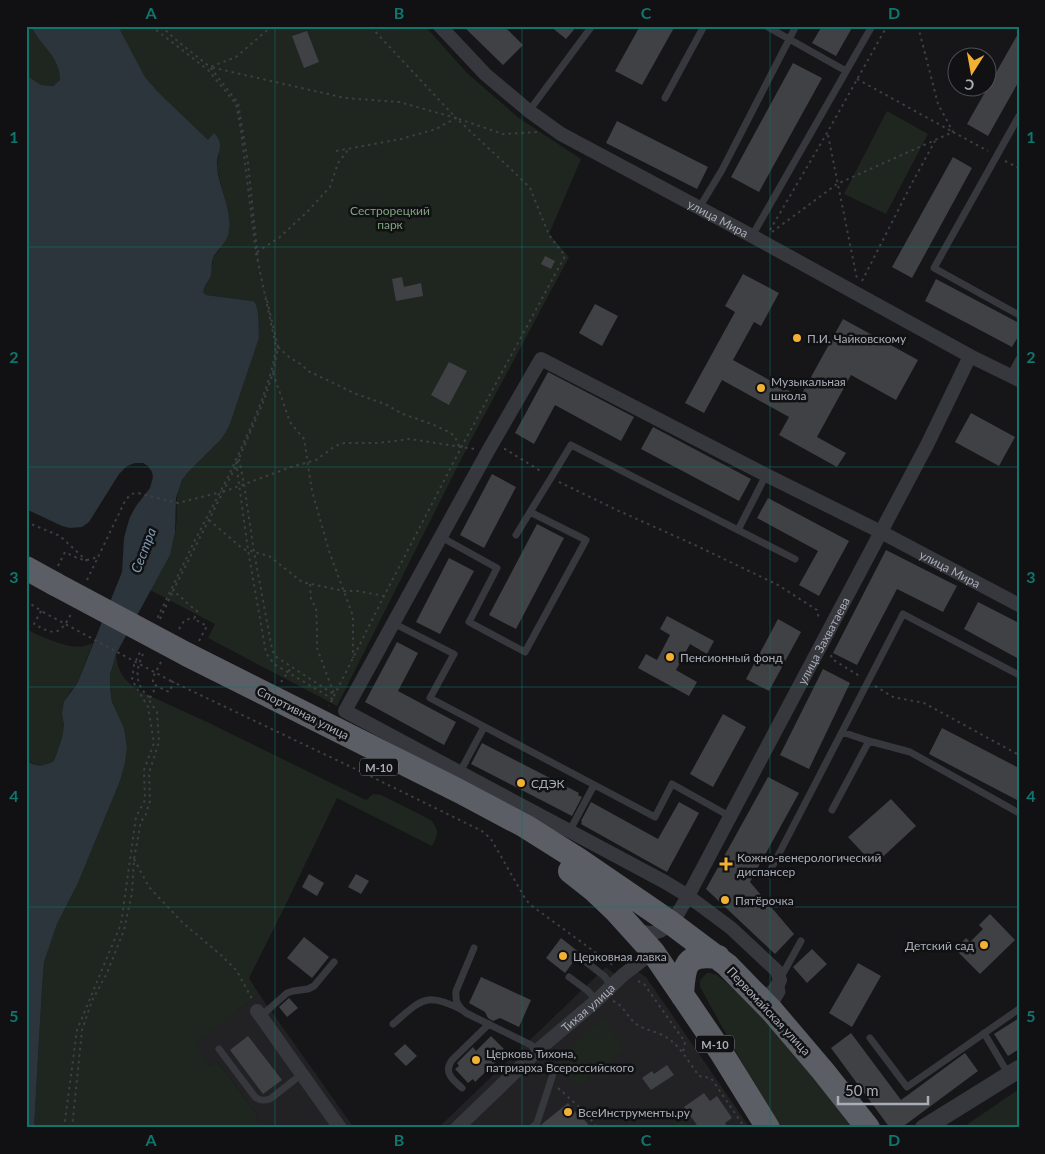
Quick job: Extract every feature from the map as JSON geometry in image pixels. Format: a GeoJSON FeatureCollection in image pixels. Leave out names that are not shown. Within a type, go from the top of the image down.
{"type":"FeatureCollection","features":[{"type":"Feature","properties":{"kind":"highway","name":"Спортивная улица"},"geometry":{"type":"LineString","coordinates":[[26,568],[45,595]]}},
{"type":"Feature","properties":{"kind":"highway","name":"Спортивная улица"},"geometry":{"type":"LineString","coordinates":[[26,584],[182,665],[476,800],[525,826],[577,867]]}},
{"type":"Feature","properties":{"kind":"highway","name":"Первомайская улица"},"geometry":{"type":"LineString","coordinates":[[577,867],[672,923],[718,957],[765,1004],[823,1071],[868,1128]]}},
{"type":"Feature","properties":{"kind":"highway","name":"М-10"},"geometry":{"type":"LineString","coordinates":[[577,867],[653,952],[721,1052],[768,1128]]}},
{"type":"Feature","properties":{"kind":"highway"},"geometry":{"type":"LineString","coordinates":[[682,995],[684,976],[687,967],[693,959],[699,956],[718,957]]}},
{"type":"Feature","properties":{"kind":"street","name":"улица Мира"},"geometry":{"type":"LineString","coordinates":[[440,26],[486,74],[528,111],[561,134],[1014,378]]}},
{"type":"Feature","properties":{"kind":"street","name":"улица Захватаева"},"geometry":{"type":"LineString","coordinates":[[672,923],[731,817],[927,445],[970,356]]}},
{"type":"Feature","properties":{"kind":"street","name":"улица Мира"},"geometry":{"type":"LineString","coordinates":[[488,451],[542,359],[766,475],[881,532],[1019,605]]}},
{"type":"Feature","properties":{"kind":"street"},"geometry":{"type":"LineString","coordinates":[[488,451],[345,711],[688,896],[730,928],[777,971],[780,980],[775,991],[768,996],[765,1004]]}},
{"type":"Feature","properties":{"kind":"street"},"geometry":{"type":"LineString","coordinates":[[634,930],[650,933],[657,932],[672,923]]}},
{"type":"Feature","properties":{"kind":"street","name":"Тихая улица"},"geometry":{"type":"LineString","coordinates":[[458,1128],[538,1050],[603,1000],[612,986],[623,975],[653,952]]}},
{"type":"Feature","properties":{"kind":"street"},"geometry":{"type":"LineString","coordinates":[[259,1013],[340,1128]]}},
{"type":"Feature","properties":{"kind":"street"},"geometry":{"type":"LineString","coordinates":[[924,1128],[1014,1072]]}},
{"type":"Feature","properties":{"kind":"lane"},"geometry":{"type":"LineString","coordinates":[[528,111],[592,26]]}},
{"type":"Feature","properties":{"kind":"lane"},"geometry":{"type":"LineString","coordinates":[[665,98],[704,26]]}},
{"type":"Feature","properties":{"kind":"lane"},"geometry":{"type":"LineString","coordinates":[[766,26],[846,71]]}},
{"type":"Feature","properties":{"kind":"lane"},"geometry":{"type":"LineString","coordinates":[[699,208],[722,170],[796,26]]}},
{"type":"Feature","properties":{"kind":"lane"},"geometry":{"type":"LineString","coordinates":[[752,236],[872,26]]}},
{"type":"Feature","properties":{"kind":"lane"},"geometry":{"type":"LineString","coordinates":[[1019,116],[934,268],[1019,315]]}},
{"type":"Feature","properties":{"kind":"lane"},"geometry":{"type":"LineString","coordinates":[[1014,378],[1019,359]]}},
{"type":"Feature","properties":{"kind":"lane"},"geometry":{"type":"LineString","coordinates":[[516,535],[571,445],[795,560]]}},
{"type":"Feature","properties":{"kind":"lane"},"geometry":{"type":"LineString","coordinates":[[738,530],[766,475]]}},
{"type":"Feature","properties":{"kind":"lane"},"geometry":{"type":"LineString","coordinates":[[441,536],[497,568],[469,622],[525,652],[586,540],[530,512]]}},
{"type":"Feature","properties":{"kind":"lane"},"geometry":{"type":"LineString","coordinates":[[768,875],[903,614],[1019,675]]}},
{"type":"Feature","properties":{"kind":"lane"},"geometry":{"type":"LineString","coordinates":[[394,623],[454,654],[430,698],[655,817],[672,784],[731,817]]}},
{"type":"Feature","properties":{"kind":"lane"},"geometry":{"type":"LineString","coordinates":[[460,772],[484,727]]}},
{"type":"Feature","properties":{"kind":"lane"},"geometry":{"type":"LineString","coordinates":[[842,732],[910,752],[1019,813]]}},
{"type":"Feature","properties":{"kind":"lane"},"geometry":{"type":"LineString","coordinates":[[832,810],[869,741]]}},
{"type":"Feature","properties":{"kind":"lane"},"geometry":{"type":"LineString","coordinates":[[569,832],[594,785]]}},
{"type":"Feature","properties":{"kind":"lane"},"geometry":{"type":"LineString","coordinates":[[780,980],[801,941]]}},
{"type":"Feature","properties":{"kind":"lane"},"geometry":{"type":"LineString","coordinates":[[466,1013],[457,1002],[456,991],[474,948]]}},
{"type":"Feature","properties":{"kind":"lane"},"geometry":{"type":"LineString","coordinates":[[259,1013],[287,993],[314,986],[334,962]]}},
{"type":"Feature","properties":{"kind":"lane"},"geometry":{"type":"LineString","coordinates":[[586,962],[604,976],[612,986]]}},
{"type":"Feature","properties":{"kind":"lane"},"geometry":{"type":"LineString","coordinates":[[568,977],[603,1000]]}},
{"type":"Feature","properties":{"kind":"lane"},"geometry":{"type":"LineString","coordinates":[[394,1024],[424,1000],[439,1000],[538,1050]]}},
{"type":"Feature","properties":{"kind":"lane"},"geometry":{"type":"LineString","coordinates":[[870,1038],[907,1087],[1019,1009]]}},
{"type":"Feature","properties":{"kind":"lane"},"geometry":{"type":"LineString","coordinates":[[462,1088],[451,1077],[448,1072],[448,1066],[489,1024]]}},
{"type":"Feature","properties":{"kind":"lane"},"geometry":{"type":"LineString","coordinates":[[984,1033],[1014,1072]]}},
{"type":"Feature","properties":{"kind":"lane"},"geometry":{"type":"LineString","coordinates":[[219,1049],[259,1100],[270,1099],[302,1074]]}},
{"type":"Feature","properties":{"kind":"lane"},"geometry":{"type":"LineString","coordinates":[[532,1128],[537,1123],[553,1074]]}},
{"type":"Feature","properties":{"kind":"path"},"geometry":{"type":"LineString","coordinates":[[151,26],[208,70],[236,104],[244,149],[256,253],[276,347],[273,365],[262,400],[230,475],[173,591],[197,611],[194,619],[207,626],[182,665],[169,692]]}},
{"type":"Feature","properties":{"kind":"path"},"geometry":{"type":"LineString","coordinates":[[155,622],[239,459],[264,400],[273,373],[278,347],[257,252],[248,163],[238,103],[210,68],[161,26]]}},
{"type":"Feature","properties":{"kind":"path"},"geometry":{"type":"LineString","coordinates":[[210,68],[236,57],[272,26]]}},
{"type":"Feature","properties":{"kind":"path"},"geometry":{"type":"LineString","coordinates":[[328,708],[460,446],[565,256],[549,235],[530,188],[456,118],[370,26]]}},
{"type":"Feature","properties":{"kind":"path"},"geometry":{"type":"LineString","coordinates":[[886,26],[827,133],[766,236],[837,184],[953,132]]}},
{"type":"Feature","properties":{"kind":"path"},"geometry":{"type":"LineString","coordinates":[[919,26],[938,104],[953,132]]}},
{"type":"Feature","properties":{"kind":"path"},"geometry":{"type":"LineString","coordinates":[[210,68],[345,98],[399,102],[503,134],[542,132]]}},
{"type":"Feature","properties":{"kind":"path"},"geometry":{"type":"LineString","coordinates":[[857,79],[1019,168]]}},
{"type":"Feature","properties":{"kind":"path"},"geometry":{"type":"LineString","coordinates":[[336,151],[401,139],[436,129],[456,118]]}},
{"type":"Feature","properties":{"kind":"path"},"geometry":{"type":"LineString","coordinates":[[827,133],[859,285],[936,140]]}},
{"type":"Feature","properties":{"kind":"path"},"geometry":{"type":"LineString","coordinates":[[257,252],[280,237],[330,187],[338,163],[349,148]]}},
{"type":"Feature","properties":{"kind":"path"},"geometry":{"type":"LineString","coordinates":[[278,347],[308,371],[356,394],[385,404],[404,414],[451,433],[460,446]]}},
{"type":"Feature","properties":{"kind":"path"},"geometry":{"type":"LineString","coordinates":[[273,373],[290,422],[304,439],[312,491],[329,551],[353,616],[353,660]]}},
{"type":"Feature","properties":{"kind":"path"},"geometry":{"type":"LineString","coordinates":[[45,630],[34,624],[65,552],[87,561],[98,556],[125,501],[134,493],[178,504],[222,492],[316,460],[335,446],[344,443],[378,443],[410,439],[488,451],[505,449],[552,478],[778,585],[816,610],[832,659],[893,696],[924,703],[1019,754]]}},
{"type":"Feature","properties":{"kind":"path"},"geometry":{"type":"LineString","coordinates":[[239,459],[254,552],[275,656],[335,695]]}},
{"type":"Feature","properties":{"kind":"path"},"geometry":{"type":"LineString","coordinates":[[209,520],[243,549],[269,556],[302,582],[344,591],[358,591],[384,596]]}},
{"type":"Feature","properties":{"kind":"path"},"geometry":{"type":"LineString","coordinates":[[26,522],[60,536],[87,561]]}},
{"type":"Feature","properties":{"kind":"path"},"geometry":{"type":"LineString","coordinates":[[310,584],[311,598],[316,608],[316,648],[335,695]]}},
{"type":"Feature","properties":{"kind":"path"},"geometry":{"type":"LineString","coordinates":[[45,595],[182,665],[370,776],[482,831],[491,839],[526,900],[532,906],[614,966],[623,975],[629,975],[644,984],[685,1042],[683,1053]]}},
{"type":"Feature","properties":{"kind":"path"},"geometry":{"type":"LineString","coordinates":[[64,1128],[77,1030],[121,924],[136,817],[144,800],[144,770],[154,743],[148,706],[132,680],[134,665],[142,648]]}},
{"type":"Feature","properties":{"kind":"path"},"geometry":{"type":"LineString","coordinates":[[281,684],[291,668]]}},
{"type":"Feature","properties":{"kind":"path"},"geometry":{"type":"LineString","coordinates":[[72,1128],[82,1030],[92,1001],[107,973],[124,930],[132,893],[134,859],[141,821],[145,817],[150,801],[149,772],[160,742],[157,712],[149,700],[156,686]]}},
{"type":"Feature","properties":{"kind":"path"},"geometry":{"type":"LineString","coordinates":[[134,859],[149,887],[182,923],[237,971],[259,1013]]}},
{"type":"Feature","properties":{"kind":"path"},"geometry":{"type":"LineString","coordinates":[[603,1000],[618,1003],[635,1023],[644,1029],[662,1034],[672,1041],[699,1076],[711,1078],[745,1128]]}},
{"type":"Feature","properties":{"kind":"path"},"geometry":{"type":"LineString","coordinates":[[528,1068],[538,1070],[586,1113],[598,1128]]}},
{"type":"Feature","properties":{"kind":"shaded area"},"geometry":{"type":"Polygon","coordinates":[[[606,967],[618,977],[637,971],[646,977],[750,1128],[438,1128],[606,967]]]}},
{"type":"Feature","properties":{"kind":"shaded area"},"geometry":{"type":"Polygon","coordinates":[[[259,994],[354,1128],[259,1128],[256,1113],[217,1061],[210,1066],[193,1044],[259,994]]]}},
{"type":"Feature","properties":{"kind":"green space"},"geometry":{"type":"Polygon","coordinates":[[[26,26],[31,26],[57,64],[60,80],[53,86],[41,85],[26,75],[26,61],[29,59],[26,58],[26,26]]]}},
{"type":"Feature","properties":{"kind":"green space","name":"Сестрорецкий парк"},"geometry":{"type":"Polygon","coordinates":[[[118,26],[425,26],[467,73],[519,118],[581,159],[549,234],[569,257],[471,440],[337,706],[208,638],[215,624],[150,590],[171,549],[176,527],[178,494],[182,481],[196,462],[221,438],[230,424],[259,338],[258,320],[255,302],[206,295],[203,292],[211,274],[213,258],[220,249],[229,230],[229,220],[217,167],[219,152],[145,77],[118,26]]]}},
{"type":"Feature","properties":{"kind":"green space"},"geometry":{"type":"Polygon","coordinates":[[[887,111],[928,134],[886,214],[844,194],[887,111]]]}},
{"type":"Feature","properties":{"kind":"green space"},"geometry":{"type":"Polygon","coordinates":[[[26,629],[70,646],[76,647],[93,643],[78,682],[70,692],[62,714],[64,725],[62,738],[54,761],[45,766],[26,761],[26,629]]]}},
{"type":"Feature","properties":{"kind":"green space"},"geometry":{"type":"Polygon","coordinates":[[[116,654],[121,673],[137,690],[366,800],[373,794],[381,795],[431,820],[437,830],[437,836],[432,846],[337,798],[249,978],[259,994],[194,1044],[210,1066],[217,1061],[256,1113],[259,1128],[34,1128],[44,962],[57,924],[78,883],[120,781],[127,747],[124,728],[112,702],[110,688],[110,675],[116,654]]]}},
{"type":"Feature","properties":{"kind":"green space"},"geometry":{"type":"Polygon","coordinates":[[[707,973],[717,975],[765,1014],[861,1128],[778,1128],[700,987],[700,980],[707,973]]]}},
{"type":"Feature","properties":{"kind":"green space"},"geometry":{"type":"Polygon","coordinates":[[[603,1018],[625,1050],[579,1086],[549,1066],[603,1018]]]}},
{"type":"Feature","properties":{"kind":"green space"},"geometry":{"type":"Polygon","coordinates":[[[1019,1089],[1019,1128],[962,1128],[1019,1089]]]}},
{"type":"Feature","properties":{"kind":"green space"},"geometry":{"type":"Polygon","coordinates":[[[683,1113],[694,1128],[677,1128],[672,1121],[683,1113]]]}},
{"type":"Feature","properties":{"kind":"water","name":"Сестра"},"geometry":{"type":"Polygon","coordinates":[[[31,26],[118,26],[145,77],[159,93],[208,140],[214,133],[218,137],[220,145],[217,166],[229,214],[229,230],[225,241],[213,258],[211,275],[203,292],[206,295],[254,302],[258,314],[259,338],[226,432],[182,480],[176,498],[175,533],[170,555],[116,654],[110,675],[110,688],[112,702],[124,728],[127,747],[125,762],[120,781],[78,883],[57,924],[44,962],[34,1128],[26,1128],[26,817],[28,809],[26,761],[40,766],[54,761],[62,738],[64,702],[78,682],[122,572],[124,538],[130,517],[150,488],[153,477],[148,466],[143,463],[127,466],[119,474],[89,522],[82,527],[70,528],[62,526],[26,509],[26,75],[41,85],[53,86],[60,80],[57,64],[31,26]]]}},
{"type":"Feature","properties":{"kind":"building"},"geometry":{"type":"Polygon","coordinates":[[[463,26],[504,26],[523,45],[503,65],[463,26]]]}},
{"type":"Feature","properties":{"kind":"building"},"geometry":{"type":"Polygon","coordinates":[[[550,26],[577,26],[566,39],[550,26]]]}},
{"type":"Feature","properties":{"kind":"building"},"geometry":{"type":"Polygon","coordinates":[[[640,26],[675,26],[642,85],[615,71],[640,26]]]}},
{"type":"Feature","properties":{"kind":"building"},"geometry":{"type":"Polygon","coordinates":[[[822,26],[853,26],[836,56],[812,43],[822,26]]]}},
{"type":"Feature","properties":{"kind":"building"},"geometry":{"type":"Polygon","coordinates":[[[307,31],[319,62],[304,68],[292,36],[307,31]]]}},
{"type":"Feature","properties":{"kind":"building"},"geometry":{"type":"Polygon","coordinates":[[[1019,32],[1019,81],[988,136],[967,124],[982,98],[998,98],[998,69],[1019,32]]]}},
{"type":"Feature","properties":{"kind":"building"},"geometry":{"type":"Polygon","coordinates":[[[793,63],[822,78],[759,192],[731,177],[793,63]]]}},
{"type":"Feature","properties":{"kind":"building"},"geometry":{"type":"Polygon","coordinates":[[[617,121],[708,167],[697,189],[606,143],[617,121]]]}},
{"type":"Feature","properties":{"kind":"building"},"geometry":{"type":"Polygon","coordinates":[[[953,157],[972,168],[912,278],[892,267],[953,157]]]}},
{"type":"Feature","properties":{"kind":"building"},"geometry":{"type":"Polygon","coordinates":[[[545,256],[555,261],[551,269],[541,264],[545,256]]]}},
{"type":"Feature","properties":{"kind":"building","name":"Музыкальная школа"},"geometry":{"type":"Polygon","coordinates":[[[743,274],[779,293],[761,326],[754,322],[733,360],[800,397],[843,319],[918,360],[896,400],[851,375],[817,437],[846,453],[837,467],[779,435],[789,417],[722,380],[704,413],[685,403],[735,312],[725,306],[743,274]]]}},
{"type":"Feature","properties":{"kind":"building"},"geometry":{"type":"Polygon","coordinates":[[[402,277],[404,287],[421,283],[423,296],[396,301],[392,279],[402,277]]]}},
{"type":"Feature","properties":{"kind":"building"},"geometry":{"type":"Polygon","coordinates":[[[936,279],[1019,323],[1019,335],[1012,347],[925,301],[936,279]]]}},
{"type":"Feature","properties":{"kind":"building"},"geometry":{"type":"Polygon","coordinates":[[[595,304],[618,316],[602,346],[579,333],[595,304]]]}},
{"type":"Feature","properties":{"kind":"building"},"geometry":{"type":"Polygon","coordinates":[[[449,362],[467,371],[449,405],[431,395],[449,362]]]}},
{"type":"Feature","properties":{"kind":"building"},"geometry":{"type":"Polygon","coordinates":[[[548,372],[634,417],[621,441],[555,405],[534,444],[515,433],[548,372]]]}},
{"type":"Feature","properties":{"kind":"building"},"geometry":{"type":"Polygon","coordinates":[[[971,413],[1015,437],[999,466],[955,442],[971,413]]]}},
{"type":"Feature","properties":{"kind":"building"},"geometry":{"type":"Polygon","coordinates":[[[653,427],[751,479],[739,501],[641,449],[653,427]]]}},
{"type":"Feature","properties":{"kind":"building"},"geometry":{"type":"Polygon","coordinates":[[[492,474],[516,487],[484,548],[460,535],[492,474]]]}},
{"type":"Feature","properties":{"kind":"building"},"geometry":{"type":"Polygon","coordinates":[[[768,498],[849,541],[819,596],[799,585],[818,551],[757,518],[768,498]]]}},
{"type":"Feature","properties":{"kind":"building"},"geometry":{"type":"Polygon","coordinates":[[[537,524],[564,538],[516,629],[489,615],[537,524]]]}},
{"type":"Feature","properties":{"kind":"building"},"geometry":{"type":"Polygon","coordinates":[[[886,550],[957,586],[943,612],[897,589],[857,665],[833,653],[886,550]]]}},
{"type":"Feature","properties":{"kind":"building"},"geometry":{"type":"Polygon","coordinates":[[[449,558],[474,571],[440,634],[416,622],[449,558]]]}},
{"type":"Feature","properties":{"kind":"building"},"geometry":{"type":"Polygon","coordinates":[[[978,602],[1019,623],[1019,659],[964,629],[978,602]]]}},
{"type":"Feature","properties":{"kind":"building","name":"Пенсионный фонд"},"geometry":{"type":"Polygon","coordinates":[[[667,616],[714,641],[707,654],[690,644],[676,670],[697,682],[689,696],[638,668],[646,654],[657,660],[670,635],[660,629],[667,616]]]}},
{"type":"Feature","properties":{"kind":"building"},"geometry":{"type":"Polygon","coordinates":[[[778,619],[801,632],[769,691],[746,679],[778,619]]]}},
{"type":"Feature","properties":{"kind":"building"},"geometry":{"type":"Polygon","coordinates":[[[397,642],[418,653],[398,691],[456,722],[444,745],[365,702],[397,642]]]}},
{"type":"Feature","properties":{"kind":"building"},"geometry":{"type":"Polygon","coordinates":[[[823,669],[850,683],[809,769],[780,755],[823,669]]]}},
{"type":"Feature","properties":{"kind":"building"},"geometry":{"type":"Polygon","coordinates":[[[723,714],[746,727],[713,787],[690,774],[723,714]]]}},
{"type":"Feature","properties":{"kind":"building"},"geometry":{"type":"Polygon","coordinates":[[[942,728],[1019,768],[1019,801],[929,754],[942,728]]]}},
{"type":"Feature","properties":{"kind":"building"},"geometry":{"type":"Polygon","coordinates":[[[482,743],[579,793],[578,795],[582,797],[572,816],[471,764],[482,743]]]}},
{"type":"Feature","properties":{"kind":"building"},"geometry":{"type":"Polygon","coordinates":[[[768,777],[799,793],[750,882],[794,934],[775,954],[706,889],[768,777]]]}},
{"type":"Feature","properties":{"kind":"building"},"geometry":{"type":"Polygon","coordinates":[[[891,799],[916,826],[874,865],[848,837],[891,799]]]}},
{"type":"Feature","properties":{"kind":"building"},"geometry":{"type":"Polygon","coordinates":[[[591,802],[658,839],[679,802],[699,813],[667,872],[581,824],[591,802]]]}},
{"type":"Feature","properties":{"kind":"building"},"geometry":{"type":"Polygon","coordinates":[[[309,874],[324,883],[317,896],[302,887],[309,874]]]}},
{"type":"Feature","properties":{"kind":"building"},"geometry":{"type":"Polygon","coordinates":[[[356,874],[369,881],[361,894],[348,887],[356,874]]]}},
{"type":"Feature","properties":{"kind":"building","name":"Детский сад"},"geometry":{"type":"Polygon","coordinates":[[[990,914],[1015,940],[980,974],[955,949],[966,938],[970,942],[983,929],[979,925],[990,914]]]}},
{"type":"Feature","properties":{"kind":"building"},"geometry":{"type":"Polygon","coordinates":[[[304,937],[329,957],[312,978],[287,958],[304,937]]]}},
{"type":"Feature","properties":{"kind":"building","name":"Церковная лавка"},"geometry":{"type":"Polygon","coordinates":[[[561,938],[580,953],[565,973],[546,958],[561,938]]]}},
{"type":"Feature","properties":{"kind":"building"},"geometry":{"type":"Polygon","coordinates":[[[812,949],[827,964],[807,983],[793,967],[812,949]]]}},
{"type":"Feature","properties":{"kind":"building"},"geometry":{"type":"Polygon","coordinates":[[[858,963],[881,976],[852,1027],[829,1013],[858,963]]]}},
{"type":"Feature","properties":{"kind":"building"},"geometry":{"type":"Polygon","coordinates":[[[481,977],[531,1000],[519,1027],[500,1018],[493,1021],[488,1018],[485,1012],[469,1003],[481,977]]]}},
{"type":"Feature","properties":{"kind":"building"},"geometry":{"type":"Polygon","coordinates":[[[289,998],[298,1008],[287,1017],[279,1007],[289,998]]]}},
{"type":"Feature","properties":{"kind":"building"},"geometry":{"type":"Polygon","coordinates":[[[1019,1018],[1019,1049],[1008,1056],[994,1034],[1019,1018]]]}},
{"type":"Feature","properties":{"kind":"building"},"geometry":{"type":"Polygon","coordinates":[[[851,1033],[901,1100],[965,1053],[978,1071],[901,1128],[890,1128],[831,1048],[851,1033]]]}},
{"type":"Feature","properties":{"kind":"building"},"geometry":{"type":"Polygon","coordinates":[[[248,1036],[282,1080],[263,1094],[230,1050],[248,1036]]]}},
{"type":"Feature","properties":{"kind":"building","name":"Церковь Тихона, патриарха Всероссийского"},"geometry":{"type":"Polygon","coordinates":[[[491,1036],[504,1049],[498,1054],[501,1057],[475,1082],[473,1079],[468,1083],[455,1069],[459,1066],[457,1063],[473,1047],[476,1051],[491,1036]]]}},
{"type":"Feature","properties":{"kind":"building"},"geometry":{"type":"Polygon","coordinates":[[[405,1044],[417,1056],[406,1066],[394,1054],[405,1044]]]}},
{"type":"Feature","properties":{"kind":"building"},"geometry":{"type":"Polygon","coordinates":[[[667,1065],[674,1075],[651,1090],[642,1078],[652,1071],[654,1074],[667,1065]]]}},
{"type":"Feature","properties":{"kind":"building"},"geometry":{"type":"Polygon","coordinates":[[[704,1093],[710,1101],[717,1096],[732,1118],[725,1123],[728,1128],[699,1128],[684,1107],[704,1093]]]}},
{"type":"Feature","properties":{"kind":"building"},"geometry":{"type":"Polygon","coordinates":[[[568,1103],[591,1128],[540,1128],[542,1124],[568,1103]]]}},
{"type":"Feature","properties":{"kind":"place","name":"П.И. Чайковскому"},"geometry":{"type":"Point","coordinates":[797,338]}},
{"type":"Feature","properties":{"kind":"place","name":"Музыкальная школа"},"geometry":{"type":"Point","coordinates":[761,388]}},
{"type":"Feature","properties":{"kind":"place","name":"Пенсионный фонд"},"geometry":{"type":"Point","coordinates":[670,657]}},
{"type":"Feature","properties":{"kind":"place","name":"СДЭК"},"geometry":{"type":"Point","coordinates":[521,783]}},
{"type":"Feature","properties":{"kind":"place","name":"Кожно-венерологический диспансер"},"geometry":{"type":"Point","coordinates":[726,864]}},
{"type":"Feature","properties":{"kind":"place","name":"Пятёрочка"},"geometry":{"type":"Point","coordinates":[725,900]}},
{"type":"Feature","properties":{"kind":"place","name":"Детский сад"},"geometry":{"type":"Point","coordinates":[984,945]}},
{"type":"Feature","properties":{"kind":"place","name":"Церковная лавка"},"geometry":{"type":"Point","coordinates":[563,956]}},
{"type":"Feature","properties":{"kind":"place","name":"Церковь Тихона, патриарха Всероссийского"},"geometry":{"type":"Point","coordinates":[476,1060]}},
{"type":"Feature","properties":{"kind":"place","name":"ВсеИнструменты.ру"},"geometry":{"type":"Point","coordinates":[568,1112]}}]}
